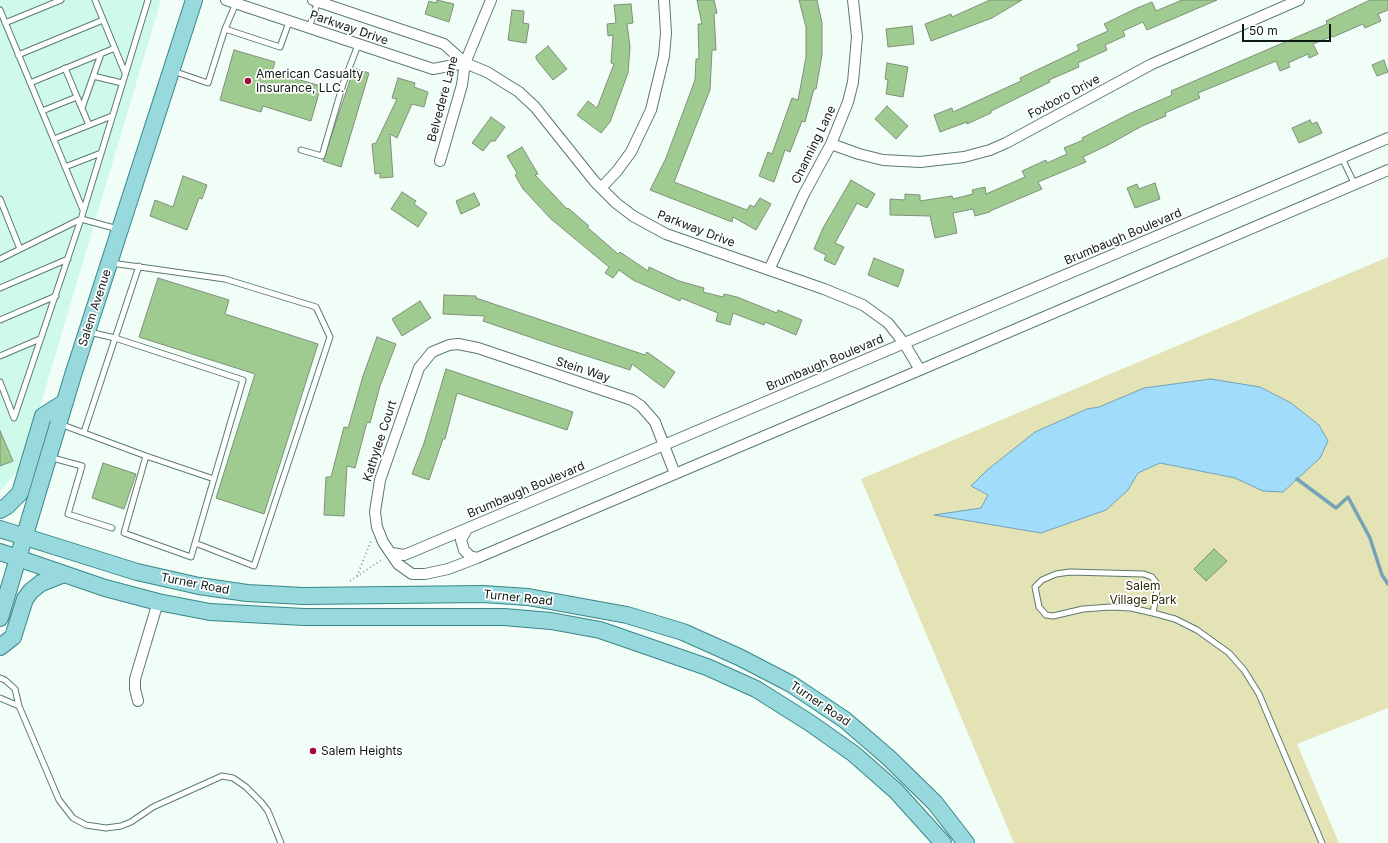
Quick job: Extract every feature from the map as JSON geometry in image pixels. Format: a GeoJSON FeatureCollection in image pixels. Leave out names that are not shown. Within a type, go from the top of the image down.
{"type":"FeatureCollection","features":[{"type":"Feature","properties":{"kind":"main road","name":"Salem Avenue"},"geometry":{"type":"LineString","coordinates":[[1,609],[19,558],[58,423],[194,0]]}},
{"type":"Feature","properties":{"kind":"main road"},"geometry":{"type":"LineString","coordinates":[[0,510],[7,506],[20,493],[43,416],[65,402]]}},
{"type":"Feature","properties":{"kind":"main road","name":"Turner Road"},"geometry":{"type":"LineString","coordinates":[[0,529],[136,572],[199,586],[247,593],[330,595],[483,594],[528,597],[627,615],[683,632],[740,657],[791,684],[845,720],[889,758],[934,803],[966,843]]}},
{"type":"Feature","properties":{"kind":"main road","name":"Turner Road"},"geometry":{"type":"LineString","coordinates":[[0,552],[105,588],[158,602],[210,612],[267,615],[504,617],[551,621],[600,630],[707,667],[756,689],[810,723],[854,754],[896,791],[943,843]]}},
{"type":"Feature","properties":{"kind":"main road"},"geometry":{"type":"LineString","coordinates":[[0,647],[13,637],[25,599],[31,591],[41,584],[64,574]]}},
{"type":"Feature","properties":{"kind":"street","name":"Belvedere Lane"},"geometry":{"type":"LineString","coordinates":[[440,161],[462,85],[465,63],[491,0]]}},
{"type":"Feature","properties":{"kind":"street"},"geometry":{"type":"LineString","coordinates":[[602,188],[617,171],[630,152],[651,110],[664,56],[666,33],[664,0]]}},
{"type":"Feature","properties":{"kind":"street","name":"Channing Lane"},"geometry":{"type":"LineString","coordinates":[[769,270],[804,194],[831,144],[845,112],[853,82],[857,37],[853,0]]}},
{"type":"Feature","properties":{"kind":"street","name":"Foxboro Drive"},"geometry":{"type":"LineString","coordinates":[[831,144],[859,154],[884,160],[920,162],[964,157],[990,150],[1006,143],[1152,64],[1299,0]]}},
{"type":"Feature","properties":{"kind":"street","name":"Parkway Drive"},"geometry":{"type":"LineString","coordinates":[[233,1],[289,22],[433,69],[465,63]]}},
{"type":"Feature","properties":{"kind":"street","name":"Parkway Drive"},"geometry":{"type":"LineString","coordinates":[[317,1],[444,44],[465,63],[486,72],[519,92],[535,107],[582,168],[616,203],[651,227],[666,234],[824,289],[863,305],[888,323],[904,343],[920,370]]}},
{"type":"Feature","properties":{"kind":"street","name":"Brumbaugh Boulevard"},"geometry":{"type":"LineString","coordinates":[[477,558],[470,556],[464,550],[461,540],[467,529],[1388,138]]}},
{"type":"Feature","properties":{"kind":"street"},"geometry":{"type":"LineString","coordinates":[[477,558],[1388,170]]}},
{"type":"Feature","properties":{"kind":"street","name":"Stein Way"},"geometry":{"type":"LineString","coordinates":[[442,346],[458,344],[478,348],[632,400],[649,413],[665,445],[675,474]]}},
{"type":"Feature","properties":{"kind":"street","name":"Kathylee Court"},"geometry":{"type":"LineString","coordinates":[[442,346],[432,352],[418,368],[380,480],[375,512],[377,527],[383,542],[392,553],[398,564],[412,574],[425,574],[448,569],[477,558]]}},
{"type":"Feature","properties":{"kind":"street"},"geometry":{"type":"LineString","coordinates":[[392,553],[404,555],[467,529]]}},
{"type":"Feature","properties":{"kind":"street"},"geometry":{"type":"LineString","coordinates":[[138,701],[135,689],[135,679],[158,602]]}},
{"type":"Feature","properties":{"kind":"lane"},"geometry":{"type":"LineString","coordinates":[[5,23],[61,0]]}},
{"type":"Feature","properties":{"kind":"lane"},"geometry":{"type":"LineString","coordinates":[[95,0],[126,73]]}},
{"type":"Feature","properties":{"kind":"lane"},"geometry":{"type":"LineString","coordinates":[[0,382],[14,418],[81,219],[148,0]]}},
{"type":"Feature","properties":{"kind":"lane"},"geometry":{"type":"LineString","coordinates":[[172,71],[208,83],[233,1]]}},
{"type":"Feature","properties":{"kind":"lane"},"geometry":{"type":"LineString","coordinates":[[308,28],[317,1]]}},
{"type":"Feature","properties":{"kind":"lane"},"geometry":{"type":"LineString","coordinates":[[0,10],[83,210]]}},
{"type":"Feature","properties":{"kind":"lane"},"geometry":{"type":"LineString","coordinates":[[18,55],[103,20]]}},
{"type":"Feature","properties":{"kind":"lane"},"geometry":{"type":"LineString","coordinates":[[225,29],[280,47],[289,22]]}},
{"type":"Feature","properties":{"kind":"lane"},"geometry":{"type":"LineString","coordinates":[[301,150],[322,156],[343,84],[358,45]]}},
{"type":"Feature","properties":{"kind":"lane"},"geometry":{"type":"LineString","coordinates":[[30,83],[115,48]]}},
{"type":"Feature","properties":{"kind":"lane"},"geometry":{"type":"LineString","coordinates":[[82,108],[101,54]]}},
{"type":"Feature","properties":{"kind":"lane"},"geometry":{"type":"LineString","coordinates":[[65,68],[89,125]]}},
{"type":"Feature","properties":{"kind":"lane"},"geometry":{"type":"LineString","coordinates":[[93,76],[122,83]]}},
{"type":"Feature","properties":{"kind":"lane"},"geometry":{"type":"LineString","coordinates":[[42,111],[77,97]]}},
{"type":"Feature","properties":{"kind":"lane"},"geometry":{"type":"LineString","coordinates":[[54,139],[112,116]]}},
{"type":"Feature","properties":{"kind":"lane"},"geometry":{"type":"LineString","coordinates":[[65,167],[101,153]]}},
{"type":"Feature","properties":{"kind":"lane"},"geometry":{"type":"LineString","coordinates":[[1342,158],[1355,184]]}},
{"type":"Feature","properties":{"kind":"lane"},"geometry":{"type":"LineString","coordinates":[[0,199],[20,249]]}},
{"type":"Feature","properties":{"kind":"lane"},"geometry":{"type":"LineString","coordinates":[[0,259],[81,219],[121,230]]}},
{"type":"Feature","properties":{"kind":"lane"},"geometry":{"type":"LineString","coordinates":[[0,288],[68,259]]}},
{"type":"Feature","properties":{"kind":"lane"},"geometry":{"type":"LineString","coordinates":[[110,262],[225,279],[316,307],[330,337],[254,566],[195,543]]}},
{"type":"Feature","properties":{"kind":"lane"},"geometry":{"type":"LineString","coordinates":[[84,432],[139,266]]}},
{"type":"Feature","properties":{"kind":"lane"},"geometry":{"type":"LineString","coordinates":[[0,320],[56,296]]}},
{"type":"Feature","properties":{"kind":"lane"},"geometry":{"type":"LineString","coordinates":[[88,331],[115,338],[243,380],[191,557],[124,533],[146,456]]}},
{"type":"Feature","properties":{"kind":"lane"},"geometry":{"type":"LineString","coordinates":[[0,356],[40,339]]}},
{"type":"Feature","properties":{"kind":"lane"},"geometry":{"type":"LineString","coordinates":[[58,423],[146,456],[214,479]]}},
{"type":"Feature","properties":{"kind":"lane"},"geometry":{"type":"LineString","coordinates":[[48,457],[82,466],[68,514],[112,528]]}},
{"type":"Feature","properties":{"kind":"lane"},"geometry":{"type":"LineString","coordinates":[[1153,613],[1158,585],[1152,577],[1144,574],[1070,572],[1056,574],[1042,580],[1035,587],[1038,606],[1046,615],[1053,616],[1083,609],[1111,607],[1130,608],[1175,619],[1197,630],[1229,653],[1244,670],[1259,694],[1322,843]]}},
{"type":"Feature","properties":{"kind":"lane"},"geometry":{"type":"LineString","coordinates":[[0,678],[5,680],[15,689],[19,706],[59,800],[73,818],[86,825],[106,828],[121,826],[131,822],[153,807],[222,776],[233,778],[240,782],[261,802],[268,811],[281,843]]}},
{"type":"Feature","properties":{"kind":"lane"},"geometry":{"type":"LineString","coordinates":[[0,698],[19,706]]}},
{"type":"Feature","properties":{"kind":"path"},"geometry":{"type":"LineString","coordinates":[[356,577],[377,527]]}},
{"type":"Feature","properties":{"kind":"path"},"geometry":{"type":"LineString","coordinates":[[330,595],[392,553]]}},
{"type":"Feature","properties":{"kind":"shaded area"},"geometry":{"type":"Polygon","coordinates":[[[0,0],[161,0],[22,467],[0,491],[0,0]]]}},
{"type":"Feature","properties":{"kind":"green space","name":"Salem Village Park"},"geometry":{"type":"Polygon","coordinates":[[[1388,257],[1388,708],[1297,744],[1339,843],[1014,843],[861,479],[1388,257]]]}},
{"type":"Feature","properties":{"kind":"water"},"geometry":{"type":"Polygon","coordinates":[[[1211,379],[1260,387],[1291,403],[1319,425],[1328,441],[1320,458],[1283,492],[1263,491],[1235,478],[1160,463],[1138,473],[1128,490],[1106,510],[1041,533],[934,515],[981,508],[988,495],[971,486],[986,471],[1035,432],[1087,409],[1099,407],[1144,388],[1211,379]]]}},
{"type":"Feature","properties":{"kind":"building"},"geometry":{"type":"Polygon","coordinates":[[[437,0],[454,4],[449,22],[425,14],[429,1],[436,3],[437,0]]]}},
{"type":"Feature","properties":{"kind":"building"},"geometry":{"type":"Polygon","coordinates":[[[697,0],[714,0],[717,13],[714,14],[716,50],[712,50],[710,90],[674,182],[747,210],[750,205],[754,207],[760,198],[771,204],[756,230],[733,217],[732,222],[650,190],[666,158],[695,80],[696,59],[699,59],[698,24],[702,24],[697,0]]]}},
{"type":"Feature","properties":{"kind":"building"},"geometry":{"type":"Polygon","coordinates":[[[799,0],[817,0],[822,23],[822,55],[816,89],[814,89],[805,122],[802,121],[790,152],[785,150],[774,182],[759,176],[768,152],[772,154],[792,98],[798,100],[806,57],[806,27],[799,0]]]}},
{"type":"Feature","properties":{"kind":"building"},"geometry":{"type":"Polygon","coordinates":[[[990,0],[1022,0],[992,18],[931,41],[925,24],[951,14],[952,17],[990,0]]]}},
{"type":"Feature","properties":{"kind":"building"},"geometry":{"type":"Polygon","coordinates":[[[1182,0],[1217,0],[1147,30],[1143,22],[1123,31],[1125,36],[1105,45],[1107,50],[1078,63],[1079,67],[1049,80],[1050,82],[991,111],[991,113],[967,124],[967,122],[940,132],[934,115],[952,108],[953,112],[1021,81],[1020,78],[1079,50],[1077,45],[1108,31],[1104,24],[1137,8],[1152,2],[1156,11],[1182,0]]]}},
{"type":"Feature","properties":{"kind":"building"},"geometry":{"type":"Polygon","coordinates":[[[1370,0],[1388,0],[1388,10],[1378,14],[1381,21],[1365,28],[1363,24],[1313,44],[1318,54],[1309,58],[1308,54],[1288,63],[1290,67],[1280,71],[1276,61],[1198,93],[1200,98],[1165,113],[1166,116],[1142,126],[1083,157],[1086,162],[1038,182],[1042,189],[990,212],[975,216],[973,209],[953,213],[957,233],[935,238],[930,216],[890,215],[890,199],[905,200],[905,194],[920,195],[920,201],[952,196],[953,199],[973,194],[972,190],[985,187],[986,194],[1025,177],[1022,171],[1046,160],[1047,163],[1067,154],[1064,148],[1083,140],[1082,138],[1131,113],[1172,95],[1171,91],[1327,24],[1326,21],[1370,0]]]}},
{"type":"Feature","properties":{"kind":"building"},"geometry":{"type":"Polygon","coordinates":[[[631,4],[633,23],[627,24],[630,47],[628,73],[610,122],[601,133],[577,115],[588,101],[597,108],[614,64],[611,63],[613,35],[608,36],[607,24],[616,23],[614,5],[631,4]]]}},
{"type":"Feature","properties":{"kind":"building"},"geometry":{"type":"Polygon","coordinates":[[[512,10],[524,11],[523,23],[529,24],[526,43],[508,40],[512,10]]]}},
{"type":"Feature","properties":{"kind":"building"},"geometry":{"type":"Polygon","coordinates":[[[912,26],[914,44],[888,47],[886,29],[912,26]]]}},
{"type":"Feature","properties":{"kind":"building"},"geometry":{"type":"Polygon","coordinates":[[[548,46],[567,69],[553,80],[536,59],[536,56],[548,46]]]}},
{"type":"Feature","properties":{"kind":"building"},"geometry":{"type":"Polygon","coordinates":[[[234,50],[275,62],[272,72],[321,86],[311,121],[263,106],[261,112],[220,100],[234,50]]]}},
{"type":"Feature","properties":{"kind":"building"},"geometry":{"type":"Polygon","coordinates":[[[1384,60],[1388,72],[1377,76],[1372,65],[1384,60]]]}},
{"type":"Feature","properties":{"kind":"building"},"geometry":{"type":"Polygon","coordinates":[[[887,63],[908,67],[903,97],[886,94],[888,80],[885,79],[887,63]]]}},
{"type":"Feature","properties":{"kind":"building"},"geometry":{"type":"Polygon","coordinates":[[[354,68],[369,73],[341,167],[323,161],[354,68]]]}},
{"type":"Feature","properties":{"kind":"building"},"geometry":{"type":"Polygon","coordinates":[[[398,78],[415,83],[414,87],[428,92],[424,107],[412,104],[397,138],[390,134],[393,177],[380,178],[380,173],[375,174],[372,144],[376,143],[397,99],[392,98],[398,78]]]}},
{"type":"Feature","properties":{"kind":"building"},"geometry":{"type":"Polygon","coordinates":[[[887,106],[908,126],[896,139],[875,119],[887,106]]]}},
{"type":"Feature","properties":{"kind":"building"},"geometry":{"type":"Polygon","coordinates":[[[491,117],[505,127],[495,141],[491,141],[483,151],[472,143],[491,117]]]}},
{"type":"Feature","properties":{"kind":"building"},"geometry":{"type":"Polygon","coordinates":[[[1310,120],[1312,124],[1317,122],[1322,133],[1299,143],[1292,128],[1310,120]]]}},
{"type":"Feature","properties":{"kind":"building"},"geometry":{"type":"Polygon","coordinates":[[[522,147],[538,174],[535,175],[567,209],[568,208],[589,226],[587,227],[618,254],[620,252],[648,271],[649,267],[679,281],[704,288],[703,292],[723,297],[724,294],[737,297],[777,313],[778,310],[802,320],[796,335],[765,322],[764,325],[733,313],[730,325],[716,321],[718,313],[681,298],[680,301],[633,280],[619,270],[613,278],[605,273],[609,267],[551,219],[523,189],[515,175],[517,173],[507,156],[522,147]]]}},
{"type":"Feature","properties":{"kind":"building"},"geometry":{"type":"Polygon","coordinates":[[[183,176],[207,185],[202,199],[199,198],[187,230],[150,216],[155,200],[173,207],[183,176]]]}},
{"type":"Feature","properties":{"kind":"building"},"geometry":{"type":"Polygon","coordinates":[[[851,180],[875,194],[867,208],[857,203],[835,243],[844,247],[835,265],[824,260],[826,255],[814,249],[823,228],[851,180]]]}},
{"type":"Feature","properties":{"kind":"building"},"geometry":{"type":"Polygon","coordinates":[[[1155,183],[1160,199],[1135,208],[1127,188],[1137,184],[1139,189],[1155,183]]]}},
{"type":"Feature","properties":{"kind":"building"},"geometry":{"type":"Polygon","coordinates":[[[402,192],[416,201],[414,204],[427,213],[418,227],[391,209],[402,192]]]}},
{"type":"Feature","properties":{"kind":"building"},"geometry":{"type":"Polygon","coordinates":[[[474,193],[480,205],[461,214],[456,201],[474,193]]]}},
{"type":"Feature","properties":{"kind":"building"},"geometry":{"type":"Polygon","coordinates":[[[874,258],[904,270],[898,287],[868,275],[874,258]]]}},
{"type":"Feature","properties":{"kind":"building"},"geometry":{"type":"Polygon","coordinates":[[[158,278],[229,300],[225,314],[318,344],[264,514],[216,498],[255,374],[139,337],[158,278]]]}},
{"type":"Feature","properties":{"kind":"building"},"geometry":{"type":"Polygon","coordinates":[[[444,295],[476,296],[476,298],[645,355],[647,352],[675,372],[664,388],[632,364],[630,370],[553,345],[483,321],[485,316],[443,314],[444,295]]]}},
{"type":"Feature","properties":{"kind":"building"},"geometry":{"type":"Polygon","coordinates":[[[420,301],[431,318],[402,336],[392,319],[420,301]]]}},
{"type":"Feature","properties":{"kind":"building"},"geometry":{"type":"Polygon","coordinates":[[[377,337],[396,344],[380,386],[370,423],[367,422],[355,468],[347,466],[344,516],[324,515],[326,477],[331,477],[344,427],[348,428],[363,376],[377,337]]]}},
{"type":"Feature","properties":{"kind":"building"},"geometry":{"type":"Polygon","coordinates":[[[446,369],[573,412],[567,430],[457,393],[445,439],[443,439],[429,480],[412,474],[424,443],[446,369]]]}},
{"type":"Feature","properties":{"kind":"building"},"geometry":{"type":"Polygon","coordinates":[[[0,431],[13,461],[0,466],[0,431]]]}},
{"type":"Feature","properties":{"kind":"building"},"geometry":{"type":"Polygon","coordinates":[[[103,463],[136,474],[124,509],[92,498],[103,463]]]}},
{"type":"Feature","properties":{"kind":"building"},"geometry":{"type":"Polygon","coordinates":[[[1214,549],[1227,561],[1206,581],[1194,569],[1214,549]]]}},
{"type":"Feature","properties":{"kind":"waterway"},"geometry":{"type":"LineString","coordinates":[[1297,479],[1336,508],[1348,497],[1370,538],[1382,575],[1388,584]]}},
{"type":"Feature","properties":{"kind":"place","name":"American Casualty Insurance, LLC."},"geometry":{"type":"Point","coordinates":[248,81]}},
{"type":"Feature","properties":{"kind":"place","name":"Salem Heights"},"geometry":{"type":"Point","coordinates":[313,751]}}]}
